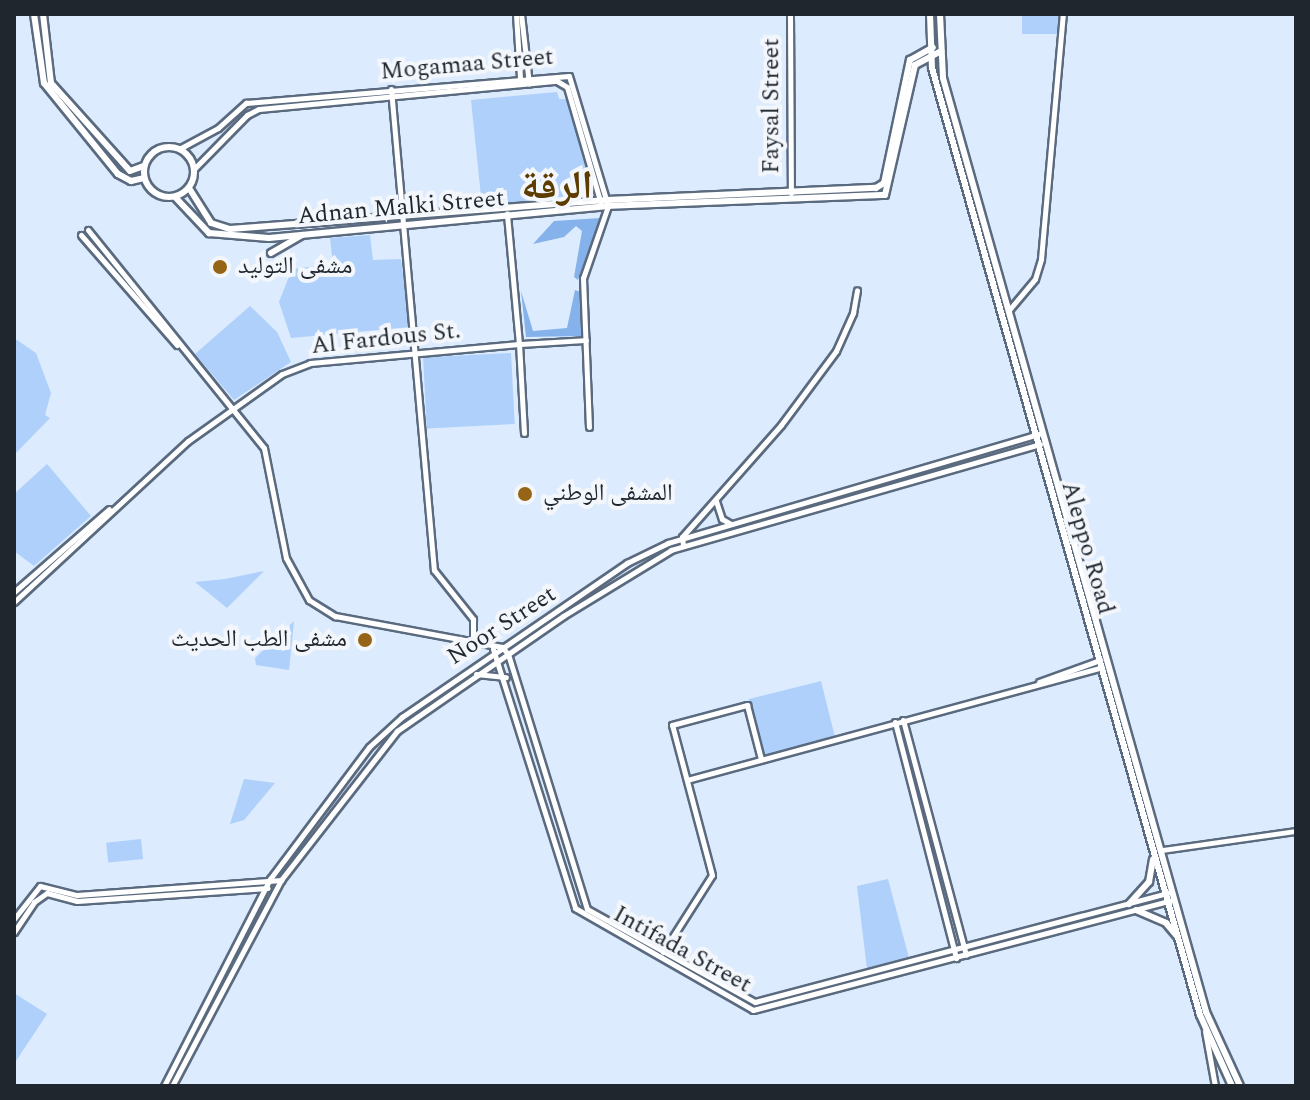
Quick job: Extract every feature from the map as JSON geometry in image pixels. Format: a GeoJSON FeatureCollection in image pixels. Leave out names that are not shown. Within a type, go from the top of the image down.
{"type":"FeatureCollection","features":[{"type":"Feature","properties":{"kind":"main road"},"geometry":{"type":"LineString","coordinates":[[34,14],[44,83],[106,153],[130,171],[144,166],[158,149],[179,149],[194,169],[189,188],[175,197],[156,194],[144,178],[144,166]]}},
{"type":"Feature","properties":{"kind":"main road"},"geometry":{"type":"LineString","coordinates":[[43,14],[51,83],[106,153],[118,174],[131,181],[144,178]]}},
{"type":"Feature","properties":{"kind":"main road"},"geometry":{"type":"LineString","coordinates":[[519,14],[529,84]]}},
{"type":"Feature","properties":{"kind":"main road"},"geometry":{"type":"LineString","coordinates":[[519,14],[520,85]]}},
{"type":"Feature","properties":{"kind":"main road","name":"Faysal Street"},"geometry":{"type":"LineString","coordinates":[[790,14],[791,195]]}},
{"type":"Feature","properties":{"kind":"main road","name":"Aleppo Road"},"geometry":{"type":"LineString","coordinates":[[930,14],[930,51],[1171,896],[1206,1012],[1240,1086]]}},
{"type":"Feature","properties":{"kind":"main road","name":"Aleppo Road"},"geometry":{"type":"LineString","coordinates":[[940,14],[943,78],[1009,310],[1040,433]]}},
{"type":"Feature","properties":{"kind":"main road"},"geometry":{"type":"LineString","coordinates":[[1009,310],[1035,279],[1041,259],[1063,14]]}},
{"type":"Feature","properties":{"kind":"main road"},"geometry":{"type":"LineString","coordinates":[[930,51],[940,48]]}},
{"type":"Feature","properties":{"kind":"main road","name":"Adnan Malki Street"},"geometry":{"type":"LineString","coordinates":[[791,195],[883,186],[908,67],[915,55],[930,51]]}},
{"type":"Feature","properties":{"kind":"main road","name":"Adnan Malki Street"},"geometry":{"type":"LineString","coordinates":[[175,197],[201,227],[218,236],[307,233],[604,204],[791,195],[885,195],[913,70],[930,51]]}},
{"type":"Feature","properties":{"kind":"main road","name":"Mogamaa Street"},"geometry":{"type":"LineString","coordinates":[[179,149],[218,128],[246,103],[528,76],[569,76],[604,204],[604,217],[583,278],[586,340]]}},
{"type":"Feature","properties":{"kind":"main road","name":"Mogamaa Street"},"geometry":{"type":"LineString","coordinates":[[194,169],[247,115],[259,109],[557,81],[567,87],[604,204]]}},
{"type":"Feature","properties":{"kind":"main road"},"geometry":{"type":"LineString","coordinates":[[391,89],[434,570],[473,619],[473,641]]}},
{"type":"Feature","properties":{"kind":"main road","name":"Adnan Malki Street"},"geometry":{"type":"LineString","coordinates":[[189,188],[211,223],[220,228],[402,222]]}},
{"type":"Feature","properties":{"kind":"main road"},"geometry":{"type":"LineString","coordinates":[[507,213],[524,433]]}},
{"type":"Feature","properties":{"kind":"main road"},"geometry":{"type":"LineString","coordinates":[[88,230],[177,345]]}},
{"type":"Feature","properties":{"kind":"main road"},"geometry":{"type":"LineString","coordinates":[[271,253],[307,233]]}},
{"type":"Feature","properties":{"kind":"main road"},"geometry":{"type":"LineString","coordinates":[[81,235],[232,407],[264,448],[286,558],[309,600],[335,616],[502,647]]}},
{"type":"Feature","properties":{"kind":"main road"},"geometry":{"type":"LineString","coordinates":[[683,545],[682,537],[716,501],[836,351],[853,313],[857,290]]}},
{"type":"Feature","properties":{"kind":"main road"},"geometry":{"type":"LineString","coordinates":[[586,340],[589,427]]}},
{"type":"Feature","properties":{"kind":"main road","name":"Al Fardous St."},"geometry":{"type":"LineString","coordinates":[[113,507],[232,407],[282,374],[310,363],[586,340]]}},
{"type":"Feature","properties":{"kind":"main road","name":"Noor Street"},"geometry":{"type":"LineString","coordinates":[[164,1086],[270,879],[390,726],[627,563],[668,543],[1040,433]]}},
{"type":"Feature","properties":{"kind":"main road","name":"Aleppo Road"},"geometry":{"type":"LineString","coordinates":[[1043,443],[1101,664],[1158,851]]}},
{"type":"Feature","properties":{"kind":"main road","name":"Noor Street"},"geometry":{"type":"LineString","coordinates":[[172,1086],[281,880],[375,753],[397,731],[475,674],[671,550],[1043,443]]}},
{"type":"Feature","properties":{"kind":"main road"},"geometry":{"type":"LineString","coordinates":[[716,501],[722,519],[732,524]]}},
{"type":"Feature","properties":{"kind":"main road"},"geometry":{"type":"LineString","coordinates":[[14,592],[113,507]]}},
{"type":"Feature","properties":{"kind":"main road"},"geometry":{"type":"LineString","coordinates":[[14,602],[113,507]]}},
{"type":"Feature","properties":{"kind":"main road"},"geometry":{"type":"LineString","coordinates":[[668,543],[671,550]]}},
{"type":"Feature","properties":{"kind":"main road","name":"Intifada Street"},"geometry":{"type":"LineString","coordinates":[[491,645],[506,677],[570,893],[582,915],[753,1010],[955,954],[964,948],[1129,904],[1171,896]]}},
{"type":"Feature","properties":{"kind":"main road","name":"Intifada Street"},"geometry":{"type":"LineString","coordinates":[[502,647],[508,654],[581,904],[755,1002],[955,954],[966,955],[1136,910],[1171,896]]}},
{"type":"Feature","properties":{"kind":"main road"},"geometry":{"type":"LineString","coordinates":[[687,780],[1101,664]]}},
{"type":"Feature","properties":{"kind":"main road"},"geometry":{"type":"LineString","coordinates":[[475,674],[506,677]]}},
{"type":"Feature","properties":{"kind":"main road"},"geometry":{"type":"LineString","coordinates":[[663,952],[712,875],[672,725],[747,705],[761,759]]}},
{"type":"Feature","properties":{"kind":"main road"},"geometry":{"type":"LineString","coordinates":[[903,720],[966,955]]}},
{"type":"Feature","properties":{"kind":"main road"},"geometry":{"type":"LineString","coordinates":[[895,722],[955,954]]}},
{"type":"Feature","properties":{"kind":"main road"},"geometry":{"type":"LineString","coordinates":[[1129,904],[1154,872],[1158,851],[1296,831]]}},
{"type":"Feature","properties":{"kind":"main road"},"geometry":{"type":"LineString","coordinates":[[14,919],[40,886],[77,895],[281,880]]}},
{"type":"Feature","properties":{"kind":"main road"},"geometry":{"type":"LineString","coordinates":[[14,932],[34,902],[47,893],[77,901],[276,888]]}},
{"type":"Feature","properties":{"kind":"main road","name":"Aleppo Road"},"geometry":{"type":"LineString","coordinates":[[1171,896],[1178,938],[1204,1027],[1232,1086]]}},
{"type":"Feature","properties":{"kind":"main road"},"geometry":{"type":"LineString","coordinates":[[1136,910],[1166,923],[1178,938]]}},
{"type":"Feature","properties":{"kind":"main road"},"geometry":{"type":"LineString","coordinates":[[1204,1027],[1215,1086]]}},
{"type":"Feature","properties":{"kind":"shaded area"},"geometry":{"type":"Polygon","coordinates":[[[1022,14],[1058,14],[1058,34],[1022,34],[1022,14]]]}},
{"type":"Feature","properties":{"kind":"shaded area"},"geometry":{"type":"Polygon","coordinates":[[[557,92],[559,99],[567,99],[591,184],[587,194],[482,206],[471,100],[557,92]]]}},
{"type":"Feature","properties":{"kind":"shaded area"},"geometry":{"type":"Polygon","coordinates":[[[600,218],[578,280],[574,277],[582,231],[576,226],[564,237],[533,244],[554,221],[600,218]]]}},
{"type":"Feature","properties":{"kind":"shaded area"},"geometry":{"type":"Polygon","coordinates":[[[370,235],[373,260],[401,259],[410,327],[291,338],[279,302],[292,269],[333,264],[330,238],[370,235]]]}},
{"type":"Feature","properties":{"kind":"shaded area"},"geometry":{"type":"Polygon","coordinates":[[[575,290],[581,292],[581,336],[526,337],[521,291],[533,331],[567,328],[575,290]]]}},
{"type":"Feature","properties":{"kind":"shaded area"},"geometry":{"type":"Polygon","coordinates":[[[250,306],[277,332],[291,362],[234,400],[195,354],[250,306]]]}},
{"type":"Feature","properties":{"kind":"shaded area"},"geometry":{"type":"Polygon","coordinates":[[[14,338],[36,353],[51,393],[45,415],[50,418],[14,455],[14,338]]]}},
{"type":"Feature","properties":{"kind":"shaded area"},"geometry":{"type":"Polygon","coordinates":[[[511,353],[515,424],[427,429],[423,358],[511,353]]]}},
{"type":"Feature","properties":{"kind":"shaded area"},"geometry":{"type":"Polygon","coordinates":[[[47,464],[91,516],[34,566],[14,551],[14,494],[47,464]]]}},
{"type":"Feature","properties":{"kind":"shaded area"},"geometry":{"type":"Polygon","coordinates":[[[264,571],[227,608],[195,582],[225,579],[264,571]]]}},
{"type":"Feature","properties":{"kind":"shaded area"},"geometry":{"type":"Polygon","coordinates":[[[294,621],[289,670],[256,665],[255,658],[294,621]]]}},
{"type":"Feature","properties":{"kind":"shaded area"},"geometry":{"type":"Polygon","coordinates":[[[821,681],[835,738],[763,756],[748,699],[821,681]]]}},
{"type":"Feature","properties":{"kind":"shaded area"},"geometry":{"type":"Polygon","coordinates":[[[244,779],[275,783],[244,820],[230,824],[244,779]]]}},
{"type":"Feature","properties":{"kind":"shaded area"},"geometry":{"type":"Polygon","coordinates":[[[141,839],[143,859],[108,863],[106,843],[141,839]]]}},
{"type":"Feature","properties":{"kind":"shaded area"},"geometry":{"type":"Polygon","coordinates":[[[888,879],[909,958],[867,969],[857,886],[888,879]]]}},
{"type":"Feature","properties":{"kind":"shaded area"},"geometry":{"type":"Polygon","coordinates":[[[14,993],[47,1014],[14,1064],[14,993]]]}},
{"type":"Feature","properties":{"kind":"place","name":"مشفى التوليد"},"geometry":{"type":"Point","coordinates":[220,267]}},
{"type":"Feature","properties":{"kind":"place","name":"المشفى الوطني"},"geometry":{"type":"Point","coordinates":[525,494]}},
{"type":"Feature","properties":{"kind":"place","name":"مشفى الطب الحديث"},"geometry":{"type":"Point","coordinates":[365,640]}},
{"type":"Feature","properties":{"kind":"district","name":"الرقة"},"geometry":{"type":"Point","coordinates":[557,187]}}]}
